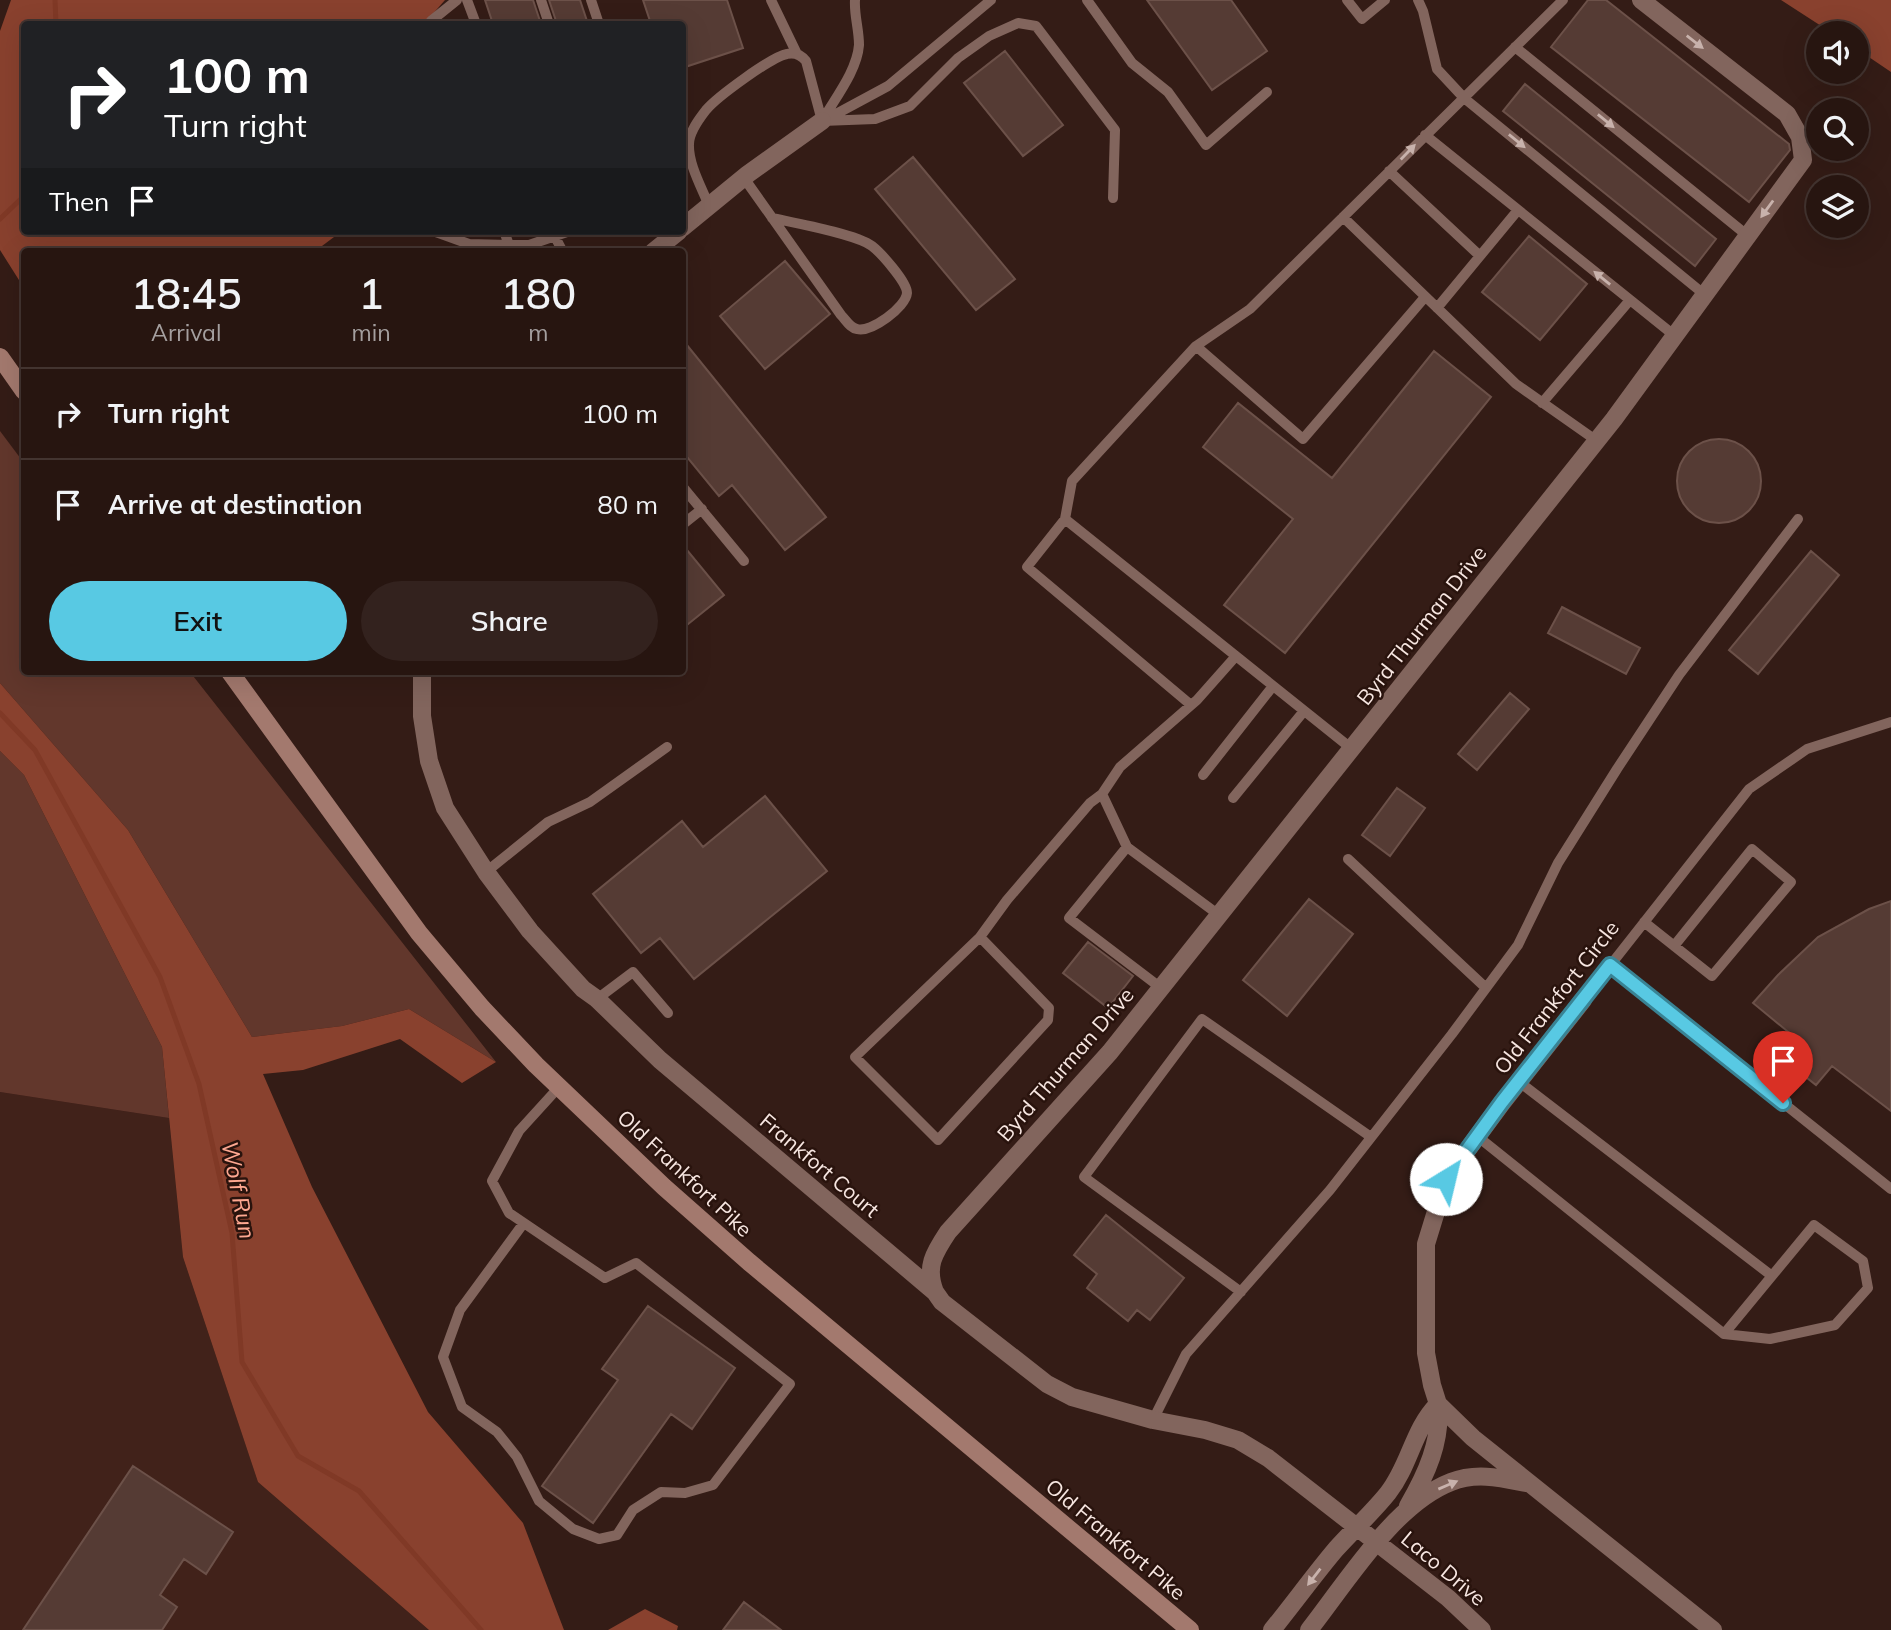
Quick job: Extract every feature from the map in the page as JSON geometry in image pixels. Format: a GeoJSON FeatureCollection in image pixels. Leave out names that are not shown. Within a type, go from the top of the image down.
{"type":"FeatureCollection","features":[{"type":"Feature","properties":{"kind":"main road"},"geometry":{"type":"LineString","coordinates":[[0,358],[21,387]]}},
{"type":"Feature","properties":{"kind":"main road","name":"Old Frankfort Pike"},"geometry":{"type":"LineString","coordinates":[[232,675],[419,933],[482,1008],[559,1087],[664,1187],[750,1262],[1190,1630]]}},
{"type":"Feature","properties":{"kind":"street","name":"Byrd Thurman Drive"},"geometry":{"type":"LineString","coordinates":[[935,1292],[930,1280],[929,1265],[948,1232],[1110,1052],[1352,749],[1597,441],[1803,160],[1800,137],[1787,114],[1641,0]]}},
{"type":"Feature","properties":{"kind":"street"},"geometry":{"type":"LineString","coordinates":[[686,226],[744,178],[822,121]]}},
{"type":"Feature","properties":{"kind":"street"},"geometry":{"type":"LineString","coordinates":[[658,248],[675,235]]}},
{"type":"Feature","properties":{"kind":"street","name":"Frankfort Court"},"geometry":{"type":"LineString","coordinates":[[422,675],[422,716],[429,761],[445,808],[486,872],[530,931],[583,989],[597,999],[660,1060],[935,1292],[942,1302],[1048,1384],[1081,1400],[1238,1440],[1268,1458],[1377,1542]]}},
{"type":"Feature","properties":{"kind":"street","name":"Old Frankfort Circle"},"geometry":{"type":"LineString","coordinates":[[1406,1510],[1436,1447],[1440,1423],[1426,1353],[1426,1244],[1446,1179],[1583,1000]]}},
{"type":"Feature","properties":{"kind":"street"},"geometry":{"type":"LineString","coordinates":[[1272,1630],[1336,1548],[1388,1493],[1411,1454],[1422,1423],[1438,1404],[1465,1431],[1528,1483],[1713,1630]]}},
{"type":"Feature","properties":{"kind":"street"},"geometry":{"type":"LineString","coordinates":[[1309,1630],[1377,1542],[1406,1510],[1451,1482],[1490,1476],[1528,1483]]}},
{"type":"Feature","properties":{"kind":"street","name":"Laco Drive"},"geometry":{"type":"LineString","coordinates":[[1377,1542],[1448,1598],[1482,1630]]}},
{"type":"Feature","properties":{"kind":"lane"},"geometry":{"type":"LineString","coordinates":[[433,21],[457,0]]}},
{"type":"Feature","properties":{"kind":"lane"},"geometry":{"type":"LineString","coordinates":[[467,0],[475,21]]}},
{"type":"Feature","properties":{"kind":"lane"},"geometry":{"type":"LineString","coordinates":[[541,0],[548,21]]}},
{"type":"Feature","properties":{"kind":"lane"},"geometry":{"type":"LineString","coordinates":[[590,0],[598,21]]}},
{"type":"Feature","properties":{"kind":"lane"},"geometry":{"type":"LineString","coordinates":[[771,0],[797,54],[806,61],[822,121]]}},
{"type":"Feature","properties":{"kind":"lane"},"geometry":{"type":"LineString","coordinates":[[822,121],[888,86],[991,0]]}},
{"type":"Feature","properties":{"kind":"lane"},"geometry":{"type":"LineString","coordinates":[[1087,0],[1132,62],[1168,92],[1206,145],[1267,92]]}},
{"type":"Feature","properties":{"kind":"lane"},"geometry":{"type":"LineString","coordinates":[[1347,0],[1362,19],[1385,0]]}},
{"type":"Feature","properties":{"kind":"lane"},"geometry":{"type":"LineString","coordinates":[[1418,0],[1437,69],[1464,98],[1705,295]]}},
{"type":"Feature","properties":{"kind":"lane"},"geometry":{"type":"LineString","coordinates":[[1191,705],[1027,567],[1065,519],[1072,481],[1196,345],[1250,309],[1563,0]]}},
{"type":"Feature","properties":{"kind":"lane"},"geometry":{"type":"LineString","coordinates":[[822,121],[853,66],[859,48],[859,27],[854,1]]}},
{"type":"Feature","properties":{"kind":"lane"},"geometry":{"type":"LineString","coordinates":[[822,121],[875,119],[910,106],[958,58],[989,36],[1018,23],[1036,26],[1115,130],[1113,198]]}},
{"type":"Feature","properties":{"kind":"lane"},"geometry":{"type":"LineString","coordinates":[[1515,47],[1748,236]]}},
{"type":"Feature","properties":{"kind":"lane"},"geometry":{"type":"LineString","coordinates":[[709,206],[693,162],[689,144],[692,131],[707,108],[755,72],[778,57],[797,54]]}},
{"type":"Feature","properties":{"kind":"lane"},"geometry":{"type":"LineString","coordinates":[[1425,135],[1675,336]]}},
{"type":"Feature","properties":{"kind":"lane"},"geometry":{"type":"LineString","coordinates":[[1389,171],[1480,256]]}},
{"type":"Feature","properties":{"kind":"lane"},"geometry":{"type":"LineString","coordinates":[[744,178],[772,218],[851,327],[859,330],[869,328],[883,321],[904,302],[907,293],[904,281],[872,246],[858,239],[772,218]]}},
{"type":"Feature","properties":{"kind":"lane"},"geometry":{"type":"LineString","coordinates":[[1437,308],[1518,210]]}},
{"type":"Feature","properties":{"kind":"lane"},"geometry":{"type":"LineString","coordinates":[[1343,217],[1516,384],[1597,441]]}},
{"type":"Feature","properties":{"kind":"lane"},"geometry":{"type":"LineString","coordinates":[[444,235],[469,244],[529,246],[551,235]]}},
{"type":"Feature","properties":{"kind":"lane"},"geometry":{"type":"LineString","coordinates":[[505,235],[509,245]]}},
{"type":"Feature","properties":{"kind":"lane"},"geometry":{"type":"LineString","coordinates":[[1196,345],[1303,439],[1425,297]]}},
{"type":"Feature","properties":{"kind":"lane"},"geometry":{"type":"LineString","coordinates":[[1542,402],[1630,300]]}},
{"type":"Feature","properties":{"kind":"lane"},"geometry":{"type":"LineString","coordinates":[[686,491],[744,561]]}},
{"type":"Feature","properties":{"kind":"lane"},"geometry":{"type":"LineString","coordinates":[[686,522],[702,509]]}},
{"type":"Feature","properties":{"kind":"lane"},"geometry":{"type":"LineString","coordinates":[[1065,519],[1352,749]]}},
{"type":"Feature","properties":{"kind":"lane"},"geometry":{"type":"LineString","coordinates":[[1153,1420],[1186,1354],[1330,1190],[1518,945],[1559,863],[1617,769],[1679,675],[1798,519]]}},
{"type":"Feature","properties":{"kind":"lane"},"geometry":{"type":"LineString","coordinates":[[980,937],[1049,1008],[1048,1020],[938,1140],[855,1057],[980,937],[1022,882],[1090,803],[1102,794],[1120,767],[1191,705],[1236,656]]}},
{"type":"Feature","properties":{"kind":"lane"},"geometry":{"type":"LineString","coordinates":[[1203,775],[1273,686]]}},
{"type":"Feature","properties":{"kind":"lane"},"geometry":{"type":"LineString","coordinates":[[1233,798],[1304,711]]}},
{"type":"Feature","properties":{"kind":"lane","name":"Old Frankfort Circle"},"geometry":{"type":"LineString","coordinates":[[1583,1000],[1749,789],[1807,749],[1891,722]]}},
{"type":"Feature","properties":{"kind":"lane"},"geometry":{"type":"LineString","coordinates":[[486,872],[548,822],[590,802],[667,747]]}},
{"type":"Feature","properties":{"kind":"lane"},"geometry":{"type":"LineString","coordinates":[[1102,794],[1127,847],[1219,915]]}},
{"type":"Feature","properties":{"kind":"lane"},"geometry":{"type":"LineString","coordinates":[[1127,847],[1069,918],[1161,988]]}},
{"type":"Feature","properties":{"kind":"lane"},"geometry":{"type":"LineString","coordinates":[[1644,922],[1674,946],[1712,976],[1791,882],[1752,849],[1674,946]]}},
{"type":"Feature","properties":{"kind":"lane"},"geometry":{"type":"LineString","coordinates":[[1348,859],[1486,988]]}},
{"type":"Feature","properties":{"kind":"lane"},"geometry":{"type":"LineString","coordinates":[[1610,965],[1891,1189]]}},
{"type":"Feature","properties":{"kind":"lane"},"geometry":{"type":"LineString","coordinates":[[597,999],[633,972],[668,1013]]}},
{"type":"Feature","properties":{"kind":"lane"},"geometry":{"type":"LineString","coordinates":[[1241,1292],[1084,1177],[1202,1019],[1371,1137]]}},
{"type":"Feature","properties":{"kind":"lane"},"geometry":{"type":"LineString","coordinates":[[1518,1082],[1772,1276]]}},
{"type":"Feature","properties":{"kind":"lane"},"geometry":{"type":"LineString","coordinates":[[523,1223],[460,1310],[443,1357],[462,1407],[497,1432],[517,1457],[539,1501],[573,1529],[599,1539],[617,1535],[633,1510],[661,1492],[685,1493],[713,1485],[790,1384],[636,1263],[606,1278],[509,1213],[492,1181],[519,1131],[559,1087]]}},
{"type":"Feature","properties":{"kind":"lane"},"geometry":{"type":"LineString","coordinates":[[1477,1136],[1724,1334],[1770,1339],[1835,1325],[1868,1288],[1863,1261],[1814,1225],[1724,1334]]}},
{"type":"Feature","properties":{"kind":"shaded area"},"geometry":{"type":"Polygon","coordinates":[[[11,0],[445,0],[427,21],[21,21],[21,235],[337,235],[319,248],[21,248],[21,283],[0,250],[0,31],[11,0]]]}},
{"type":"Feature","properties":{"kind":"shaded area"},"geometry":{"type":"Polygon","coordinates":[[[1781,0],[1891,0],[1891,72],[1869,57],[1869,21],[1813,21],[1781,0]]]}},
{"type":"Feature","properties":{"kind":"shaded area"},"geometry":{"type":"Polygon","coordinates":[[[0,431],[21,459],[21,675],[192,675],[496,1062],[409,1009],[342,1026],[252,1037],[128,830],[0,683],[0,431]]]}},
{"type":"Feature","properties":{"kind":"shaded area"},"geometry":{"type":"Polygon","coordinates":[[[0,683],[128,830],[252,1037],[342,1026],[409,1009],[496,1062],[462,1083],[400,1039],[303,1070],[263,1074],[312,1187],[428,1412],[523,1523],[564,1630],[429,1630],[258,1482],[183,1257],[162,1047],[24,775],[0,751],[0,683]]]}},
{"type":"Feature","properties":{"kind":"shaded area"},"geometry":{"type":"Polygon","coordinates":[[[0,751],[24,775],[162,1047],[169,1118],[0,1092],[0,751]]]}},
{"type":"Feature","properties":{"kind":"shaded area"},"geometry":{"type":"Polygon","coordinates":[[[0,1092],[169,1118],[183,1257],[258,1482],[429,1630],[0,1630],[0,1092]]]}},
{"type":"Feature","properties":{"kind":"shaded area"},"geometry":{"type":"Polygon","coordinates":[[[645,1609],[678,1626],[677,1630],[608,1630],[645,1609]]]}},
{"type":"Feature","properties":{"kind":"building"},"geometry":{"type":"Polygon","coordinates":[[[485,0],[533,0],[540,21],[492,21],[485,0]]]}},
{"type":"Feature","properties":{"kind":"building"},"geometry":{"type":"Polygon","coordinates":[[[549,0],[580,0],[587,21],[556,21],[549,0]]]}},
{"type":"Feature","properties":{"kind":"building"},"geometry":{"type":"Polygon","coordinates":[[[643,0],[727,0],[743,48],[686,67],[686,21],[650,21],[643,0]]]}},
{"type":"Feature","properties":{"kind":"building"},"geometry":{"type":"Polygon","coordinates":[[[1147,0],[1231,0],[1267,51],[1212,90],[1147,0]]]}},
{"type":"Feature","properties":{"kind":"building"},"geometry":{"type":"Polygon","coordinates":[[[1588,0],[1606,0],[1789,144],[1790,150],[1749,202],[1551,47],[1588,0]]]}},
{"type":"Feature","properties":{"kind":"building"},"geometry":{"type":"Polygon","coordinates":[[[1005,51],[1063,125],[1023,156],[964,83],[1005,51]]]}},
{"type":"Feature","properties":{"kind":"building"},"geometry":{"type":"Polygon","coordinates":[[[1525,84],[1716,239],[1695,266],[1503,111],[1525,84]]]}},
{"type":"Feature","properties":{"kind":"building"},"geometry":{"type":"Polygon","coordinates":[[[913,157],[1015,279],[976,310],[875,189],[913,157]]]}},
{"type":"Feature","properties":{"kind":"building"},"geometry":{"type":"Polygon","coordinates":[[[1529,236],[1587,284],[1540,340],[1482,292],[1529,236]]]}},
{"type":"Feature","properties":{"kind":"building"},"geometry":{"type":"Polygon","coordinates":[[[785,261],[830,314],[765,369],[720,316],[785,261]]]}},
{"type":"Feature","properties":{"kind":"building"},"geometry":{"type":"Polygon","coordinates":[[[686,344],[826,517],[785,550],[732,485],[719,496],[686,456],[686,344]]]}},
{"type":"Feature","properties":{"kind":"building"},"geometry":{"type":"Polygon","coordinates":[[[1434,351],[1491,397],[1285,653],[1224,605],[1293,519],[1203,447],[1238,403],[1332,478],[1434,351]]]}},
{"type":"Feature","properties":{"kind":"building"},"geometry":{"type":"Polygon","coordinates":[[[1719,439],[1742,446],[1754,458],[1761,481],[1754,504],[1742,516],[1719,523],[1696,516],[1684,504],[1677,481],[1684,458],[1696,446],[1719,439]]]}},
{"type":"Feature","properties":{"kind":"building"},"geometry":{"type":"Polygon","coordinates":[[[686,549],[724,595],[686,626],[686,549]]]}},
{"type":"Feature","properties":{"kind":"building"},"geometry":{"type":"Polygon","coordinates":[[[1811,551],[1839,575],[1758,674],[1729,650],[1811,551]]]}},
{"type":"Feature","properties":{"kind":"building"},"geometry":{"type":"Polygon","coordinates":[[[1562,607],[1640,648],[1626,674],[1548,633],[1562,607]]]}},
{"type":"Feature","properties":{"kind":"building"},"geometry":{"type":"Polygon","coordinates":[[[1510,693],[1529,709],[1477,770],[1458,754],[1510,693]]]}},
{"type":"Feature","properties":{"kind":"building"},"geometry":{"type":"Polygon","coordinates":[[[1397,788],[1425,808],[1390,856],[1362,835],[1397,788]]]}},
{"type":"Feature","properties":{"kind":"building"},"geometry":{"type":"Polygon","coordinates":[[[765,796],[827,871],[694,979],[660,938],[641,953],[593,894],[682,821],[703,847],[765,796]]]}},
{"type":"Feature","properties":{"kind":"building"},"geometry":{"type":"Polygon","coordinates":[[[1309,899],[1353,934],[1287,1016],[1243,980],[1309,899]]]}},
{"type":"Feature","properties":{"kind":"building"},"geometry":{"type":"Polygon","coordinates":[[[1891,901],[1891,1111],[1832,1066],[1816,1085],[1782,1058],[1798,1040],[1753,1003],[1818,937],[1869,909],[1891,901]]]}},
{"type":"Feature","properties":{"kind":"building"},"geometry":{"type":"Polygon","coordinates":[[[1088,942],[1133,976],[1108,1008],[1063,973],[1088,942]]]}},
{"type":"Feature","properties":{"kind":"building"},"geometry":{"type":"Polygon","coordinates":[[[1106,1215],[1184,1278],[1150,1320],[1137,1310],[1128,1321],[1087,1288],[1097,1274],[1074,1255],[1106,1215]]]}},
{"type":"Feature","properties":{"kind":"building"},"geometry":{"type":"Polygon","coordinates":[[[648,1306],[735,1368],[692,1429],[671,1414],[593,1523],[542,1486],[618,1380],[602,1369],[648,1306]]]}},
{"type":"Feature","properties":{"kind":"building"},"geometry":{"type":"Polygon","coordinates":[[[133,1466],[233,1532],[206,1574],[184,1559],[160,1595],[177,1607],[162,1630],[23,1630],[133,1466]]]}},
{"type":"Feature","properties":{"kind":"building"},"geometry":{"type":"Polygon","coordinates":[[[744,1602],[781,1630],[723,1630],[744,1602]]]}},
{"type":"Feature","properties":{"kind":"waterway","name":"Wolf Run"},"geometry":{"type":"LineString","coordinates":[[55,0],[56,21]]}},
{"type":"Feature","properties":{"kind":"waterway","name":"Wolf Run"},"geometry":{"type":"LineString","coordinates":[[0,219],[21,199]]}},
{"type":"Feature","properties":{"kind":"waterway","name":"Wolf Run"},"geometry":{"type":"LineString","coordinates":[[0,713],[35,750],[160,977],[199,1084],[232,1233],[242,1362],[298,1456],[359,1491],[481,1630]]}},
{"type":"Feature","properties":{"kind":"route"},"geometry":{"type":"LineString","coordinates":[[1446,1179],[1502,1102],[1610,965],[1783,1103]]}}]}
